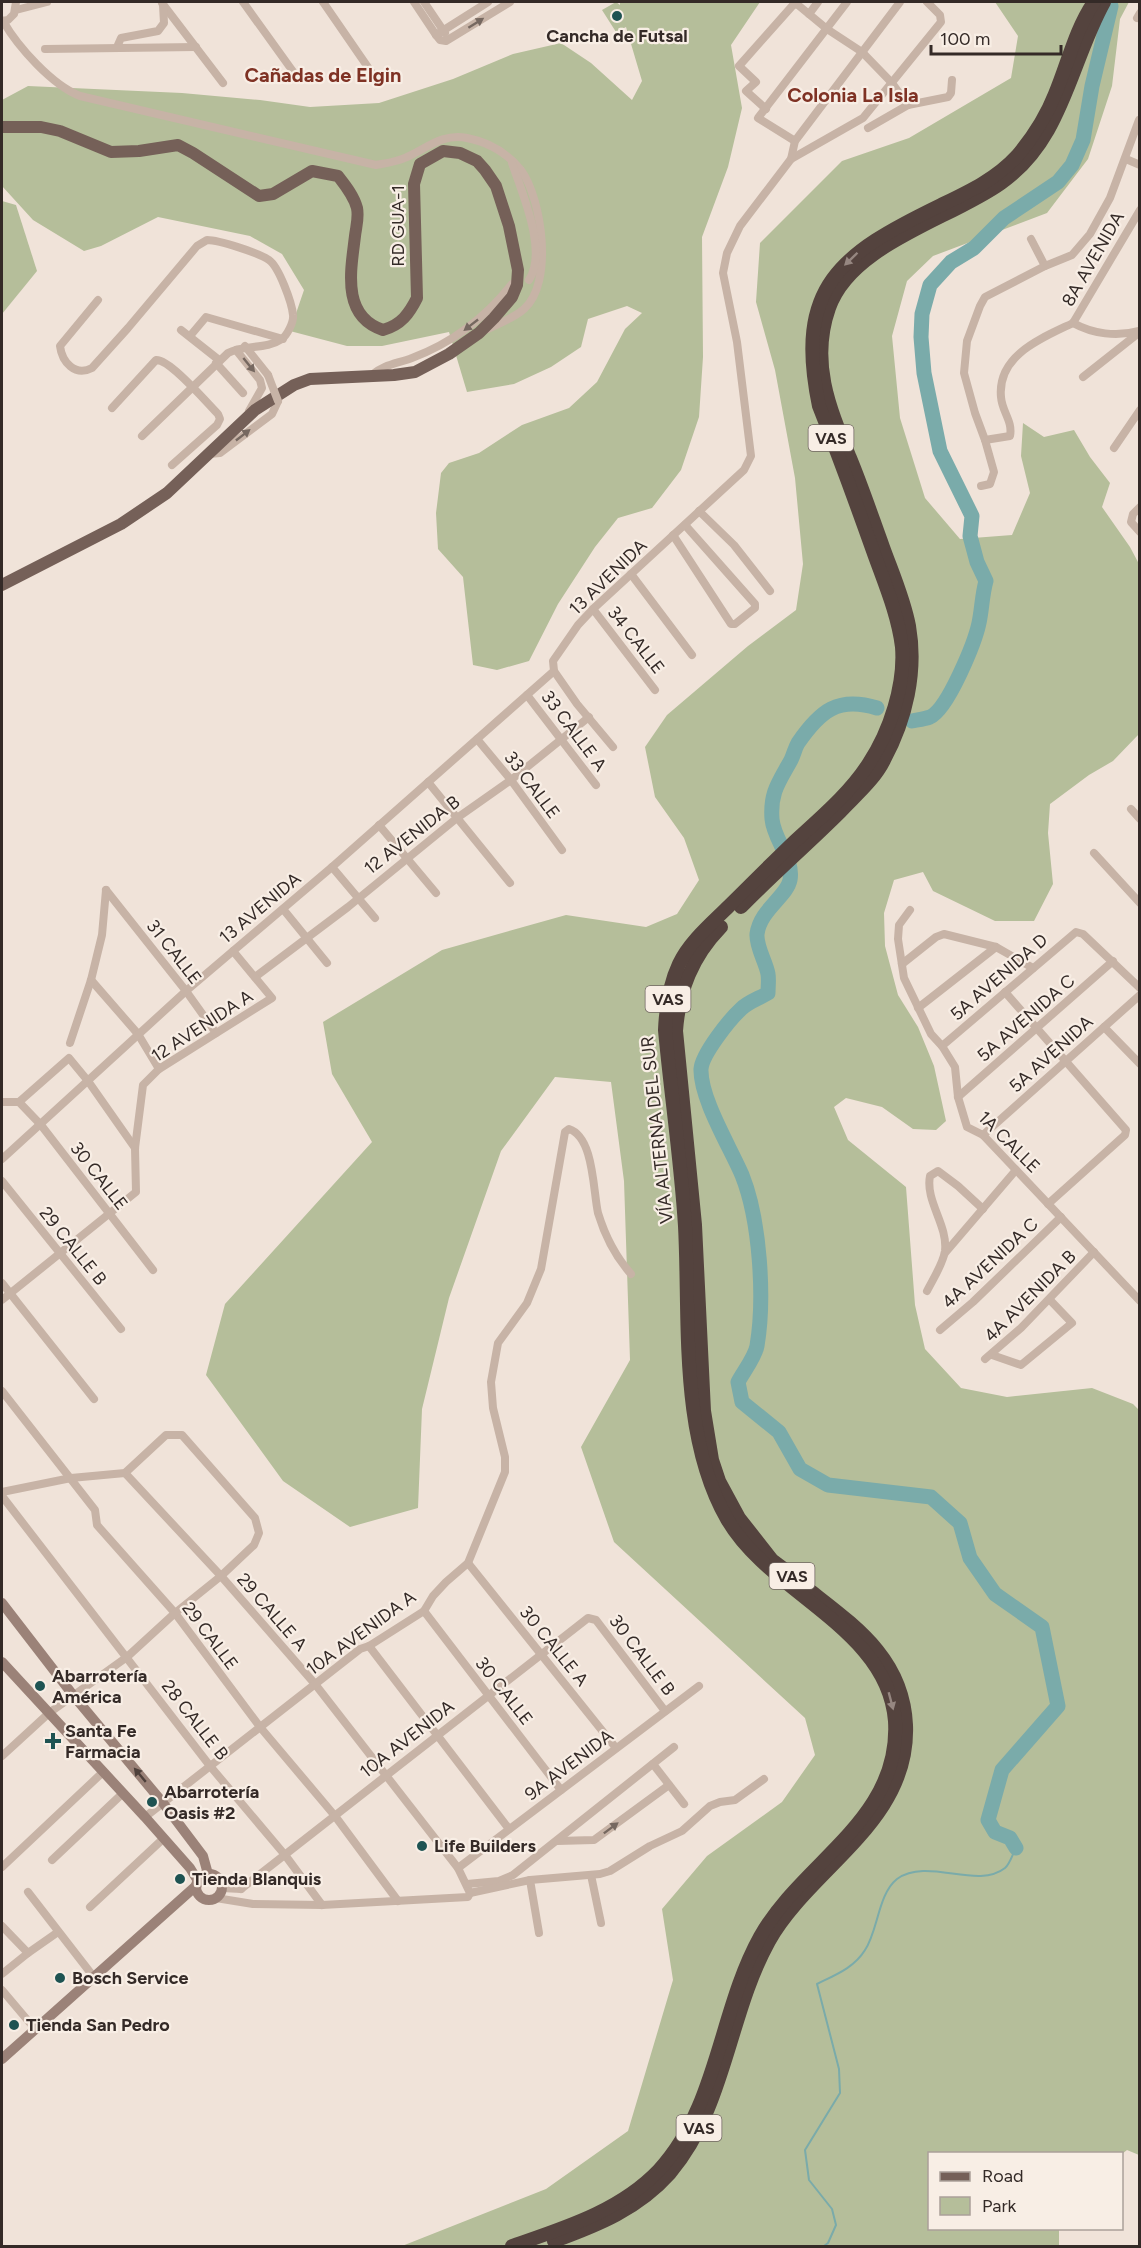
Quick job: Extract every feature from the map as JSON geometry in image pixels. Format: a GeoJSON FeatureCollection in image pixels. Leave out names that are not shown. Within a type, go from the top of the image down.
{"type":"FeatureCollection","features":[{"type":"Feature","properties":{"kind":"highway","name":"VÍA ALTERNA DEL SUR"},"geometry":{"type":"LineString","coordinates":[[982,190],[1015,158],[1032,137],[1055,94],[1081,21],[1094,2]]}},
{"type":"Feature","properties":{"kind":"highway","name":"VÍA ALTERNA DEL SUR"},"geometry":{"type":"LineString","coordinates":[[512,2247],[536,2243],[605,2222],[669,2173],[691,2143],[716,2088],[727,2034],[752,1979],[765,1937],[862,1835],[879,1813],[894,1786],[901,1766],[906,1726],[904,1703],[889,1665],[864,1634],[772,1560],[739,1518],[719,1481],[712,1460],[704,1411],[695,1225],[682,1148],[675,1074],[678,1009],[690,969],[705,937],[799,844],[855,782],[885,746],[907,705],[905,680],[911,648],[909,626],[903,603],[828,404],[821,342],[824,324],[834,294],[902,230],[1005,180],[1023,164],[1053,123],[1091,25],[1104,2]]}},
{"type":"Feature","properties":{"kind":"main road","name":"RD GUA-1"},"geometry":{"type":"LineString","coordinates":[[2,127],[51,129],[111,152],[178,146],[193,153],[259,196],[273,194],[312,171],[338,176],[357,207],[351,297],[357,310],[367,321],[383,330],[400,322],[409,313],[417,298],[414,184],[420,164],[443,151],[460,153],[477,162],[496,186],[509,226],[518,270],[513,288]]}},
{"type":"Feature","properties":{"kind":"main road"},"geometry":{"type":"LineString","coordinates":[[2,585],[122,524],[166,493],[255,410],[294,385],[310,379],[416,372],[449,354],[479,333],[504,308],[513,288]]}},
{"type":"Feature","properties":{"kind":"main road"},"geometry":{"type":"LineString","coordinates":[[2,1603],[73,1695],[163,1803],[203,1856],[208,1874]]}},
{"type":"Feature","properties":{"kind":"main road"},"geometry":{"type":"LineString","coordinates":[[2,1662],[164,1838],[208,1899],[219,1893],[219,1878],[208,1874]]}},
{"type":"Feature","properties":{"kind":"main road"},"geometry":{"type":"LineString","coordinates":[[2,2059],[93,1976],[182,1898],[198,1887],[208,1874]]}},
{"type":"Feature","properties":{"kind":"street"},"geometry":{"type":"LineString","coordinates":[[47,2],[16,6],[11,17],[2,21],[17,42],[55,81],[80,96],[376,165],[399,160],[441,139],[456,136],[491,144],[520,170],[533,192],[543,242],[542,265],[537,288],[526,309],[479,333]]}},
{"type":"Feature","properties":{"kind":"street"},"geometry":{"type":"LineString","coordinates":[[117,47],[121,38],[158,31],[164,23],[162,2]]}},
{"type":"Feature","properties":{"kind":"street"},"geometry":{"type":"LineString","coordinates":[[162,2],[223,83]]}},
{"type":"Feature","properties":{"kind":"street"},"geometry":{"type":"LineString","coordinates":[[243,2],[297,77]]}},
{"type":"Feature","properties":{"kind":"street"},"geometry":{"type":"LineString","coordinates":[[323,2],[374,76]]}},
{"type":"Feature","properties":{"kind":"street"},"geometry":{"type":"LineString","coordinates":[[414,2],[440,33]]}},
{"type":"Feature","properties":{"kind":"street"},"geometry":{"type":"LineString","coordinates":[[424,2],[440,33],[440,40],[450,38],[510,2]]}},
{"type":"Feature","properties":{"kind":"street"},"geometry":{"type":"LineString","coordinates":[[440,33],[488,2]]}},
{"type":"Feature","properties":{"kind":"street"},"geometry":{"type":"LineString","coordinates":[[809,14],[818,2]]}},
{"type":"Feature","properties":{"kind":"street"},"geometry":{"type":"LineString","coordinates":[[795,141],[758,118],[847,2]]}},
{"type":"Feature","properties":{"kind":"street","name":"13 AVENIDA"},"geometry":{"type":"LineString","coordinates":[[2,1159],[186,991],[332,867],[554,671],[553,661],[578,625],[593,609],[744,470],[751,456],[737,342],[723,273],[727,253],[740,226],[791,159],[795,141],[900,2]]}},
{"type":"Feature","properties":{"kind":"street"},"geometry":{"type":"LineString","coordinates":[[791,159],[863,118],[941,22],[940,15],[927,2]]}},
{"type":"Feature","properties":{"kind":"street"},"geometry":{"type":"LineString","coordinates":[[766,108],[746,91],[756,82],[739,66],[791,6],[798,5],[827,29],[862,52],[892,83],[908,105]]}},
{"type":"Feature","properties":{"kind":"street"},"geometry":{"type":"LineString","coordinates":[[45,49],[196,47]]}},
{"type":"Feature","properties":{"kind":"street"},"geometry":{"type":"LineString","coordinates":[[868,128],[908,105],[948,97],[951,93],[952,80]]}},
{"type":"Feature","properties":{"kind":"street"},"geometry":{"type":"LineString","coordinates":[[981,486],[990,484],[994,472],[964,373],[967,341],[980,306],[985,297],[1045,266],[1072,255],[1090,234],[1110,198],[1139,120]]}},
{"type":"Feature","properties":{"kind":"street"},"geometry":{"type":"LineString","coordinates":[[1126,159],[1140,165]]}},
{"type":"Feature","properties":{"kind":"street"},"geometry":{"type":"LineString","coordinates":[[511,161],[532,227],[536,254],[534,272],[529,280]]}},
{"type":"Feature","properties":{"kind":"street","name":"8A AVENIDA"},"geometry":{"type":"LineString","coordinates":[[1073,323],[1140,210]]}},
{"type":"Feature","properties":{"kind":"street"},"geometry":{"type":"LineString","coordinates":[[1031,239],[1045,266]]}},
{"type":"Feature","properties":{"kind":"street"},"geometry":{"type":"LineString","coordinates":[[98,300],[60,346],[69,365],[78,371],[92,368],[203,241],[212,240],[263,257],[275,265],[293,313],[293,322],[283,339],[269,345],[245,346],[218,361],[142,436]]}},
{"type":"Feature","properties":{"kind":"street"},"geometry":{"type":"LineString","coordinates":[[369,376],[382,366],[412,358],[441,345],[472,325],[513,288],[525,297],[533,296]]}},
{"type":"Feature","properties":{"kind":"street"},"geometry":{"type":"LineString","coordinates":[[190,336],[206,316],[283,339]]}},
{"type":"Feature","properties":{"kind":"street"},"geometry":{"type":"LineString","coordinates":[[985,440],[1010,436],[1012,429],[1010,419],[1000,398],[1003,380],[1011,360],[1025,349],[1073,323],[1082,328],[1121,336],[1140,331]]}},
{"type":"Feature","properties":{"kind":"street"},"geometry":{"type":"LineString","coordinates":[[181,330],[218,361],[243,393]]}},
{"type":"Feature","properties":{"kind":"street"},"geometry":{"type":"LineString","coordinates":[[1083,377],[1140,331]]}},
{"type":"Feature","properties":{"kind":"street"},"geometry":{"type":"LineString","coordinates":[[209,453],[220,453],[272,414],[278,400],[268,375],[245,346]]}},
{"type":"Feature","properties":{"kind":"street"},"geometry":{"type":"LineString","coordinates":[[236,350],[253,370],[262,388],[240,425]]}},
{"type":"Feature","properties":{"kind":"street"},"geometry":{"type":"LineString","coordinates":[[111,408],[156,360],[163,361],[193,388],[220,419],[217,425],[172,465]]}},
{"type":"Feature","properties":{"kind":"street"},"geometry":{"type":"LineString","coordinates":[[1114,448],[1140,410]]}},
{"type":"Feature","properties":{"kind":"street"},"geometry":{"type":"LineString","coordinates":[[1140,507],[1133,514],[1131,522],[1140,532]]}},
{"type":"Feature","properties":{"kind":"street"},"geometry":{"type":"LineString","coordinates":[[699,511],[734,545],[770,591]]}},
{"type":"Feature","properties":{"kind":"street"},"geometry":{"type":"LineString","coordinates":[[673,535],[731,624],[735,624],[755,608],[755,604],[735,579],[685,525]]}},
{"type":"Feature","properties":{"kind":"street"},"geometry":{"type":"LineString","coordinates":[[631,574],[692,655]]}},
{"type":"Feature","properties":{"kind":"street","name":"34 CALLE"},"geometry":{"type":"LineString","coordinates":[[593,609],[656,690]]}},
{"type":"Feature","properties":{"kind":"street"},"geometry":{"type":"LineString","coordinates":[[554,671],[613,747]]}},
{"type":"Feature","properties":{"kind":"street","name":"33 CALLE A"},"geometry":{"type":"LineString","coordinates":[[527,694],[596,785]]}},
{"type":"Feature","properties":{"kind":"street","name":"12 AVENIDA B"},"geometry":{"type":"LineString","coordinates":[[255,977],[457,818],[511,780],[589,717]]}},
{"type":"Feature","properties":{"kind":"street","name":"33 CALLE"},"geometry":{"type":"LineString","coordinates":[[477,739],[511,780],[562,850]]}},
{"type":"Feature","properties":{"kind":"street"},"geometry":{"type":"LineString","coordinates":[[428,782],[510,883]]}},
{"type":"Feature","properties":{"kind":"street"},"geometry":{"type":"LineString","coordinates":[[1131,809],[1140,819]]}},
{"type":"Feature","properties":{"kind":"street"},"geometry":{"type":"LineString","coordinates":[[379,825],[436,893]]}},
{"type":"Feature","properties":{"kind":"street"},"geometry":{"type":"LineString","coordinates":[[1094,853],[1140,903]]}},
{"type":"Feature","properties":{"kind":"street"},"geometry":{"type":"LineString","coordinates":[[332,867],[375,918]]}},
{"type":"Feature","properties":{"kind":"street","name":"31 CALLE"},"geometry":{"type":"LineString","coordinates":[[91,980],[102,935],[106,890],[186,991],[216,1034]]}},
{"type":"Feature","properties":{"kind":"street"},"geometry":{"type":"LineString","coordinates":[[283,909],[327,963]]}},
{"type":"Feature","properties":{"kind":"street","name":"1A CALLE"},"geometry":{"type":"LineString","coordinates":[[910,910],[899,925],[898,939],[904,978],[932,1034],[955,1067],[958,1097],[967,1127],[983,1135],[1140,1300]]}},
{"type":"Feature","properties":{"kind":"street","name":"5A AVENIDA D"},"geometry":{"type":"LineString","coordinates":[[942,1046],[1076,932],[1083,934],[1113,961]]}},
{"type":"Feature","properties":{"kind":"street"},"geometry":{"type":"LineString","coordinates":[[902,964],[936,937],[944,934],[996,947],[1033,968]]}},
{"type":"Feature","properties":{"kind":"street"},"geometry":{"type":"LineString","coordinates":[[918,1008],[996,947]]}},
{"type":"Feature","properties":{"kind":"street"},"geometry":{"type":"LineString","coordinates":[[233,951],[255,977]]}},
{"type":"Feature","properties":{"kind":"street"},"geometry":{"type":"LineString","coordinates":[[1113,961],[1140,988]]}},
{"type":"Feature","properties":{"kind":"street","name":"5A AVENIDA C"},"geometry":{"type":"LineString","coordinates":[[958,1097],[1113,961]]}},
{"type":"Feature","properties":{"kind":"street","name":"12 AVENIDA A"},"geometry":{"type":"LineString","coordinates":[[2,1300],[136,1192],[135,1148],[143,1085],[159,1069],[272,998],[255,977]]}},
{"type":"Feature","properties":{"kind":"street"},"geometry":{"type":"LineString","coordinates":[[91,980],[138,1034],[159,1069]]}},
{"type":"Feature","properties":{"kind":"street"},"geometry":{"type":"LineString","coordinates":[[70,1043],[91,980]]}},
{"type":"Feature","properties":{"kind":"street"},"geometry":{"type":"LineString","coordinates":[[1005,992],[1126,1130],[1125,1135],[1048,1204]]}},
{"type":"Feature","properties":{"kind":"street","name":"5A AVENIDA"},"geometry":{"type":"LineString","coordinates":[[983,1135],[1140,994]]}},
{"type":"Feature","properties":{"kind":"street"},"geometry":{"type":"LineString","coordinates":[[1104,1027],[1140,1064]]}},
{"type":"Feature","properties":{"kind":"street"},"geometry":{"type":"LineString","coordinates":[[2,1102],[19,1102],[69,1058],[135,1148]]}},
{"type":"Feature","properties":{"kind":"street","name":"30 CALLE"},"geometry":{"type":"LineString","coordinates":[[19,1102],[41,1125],[153,1270]]}},
{"type":"Feature","properties":{"kind":"street","name":"10A AVENIDA A"},"geometry":{"type":"LineString","coordinates":[[145,1817],[360,1649],[369,1646],[423,1611],[446,1582],[468,1563],[505,1472],[505,1457],[493,1408],[492,1391],[498,1343],[527,1303],[541,1269],[565,1132],[568,1129],[573,1130],[583,1141],[590,1159],[598,1213],[611,1247],[631,1274]]}},
{"type":"Feature","properties":{"kind":"street"},"geometry":{"type":"LineString","coordinates":[[927,1291],[945,1253],[1016,1170]]}},
{"type":"Feature","properties":{"kind":"street"},"geometry":{"type":"LineString","coordinates":[[945,1253],[945,1238],[928,1181],[930,1176],[938,1171],[983,1209]]}},
{"type":"Feature","properties":{"kind":"street","name":"29 CALLE B"},"geometry":{"type":"LineString","coordinates":[[2,1181],[121,1329]]}},
{"type":"Feature","properties":{"kind":"street","name":"4A AVENIDA C"},"geometry":{"type":"LineString","coordinates":[[940,1330],[973,1302],[1061,1217]]}},
{"type":"Feature","properties":{"kind":"street","name":"4A AVENIDA B"},"geometry":{"type":"LineString","coordinates":[[1050,1300],[1072,1323],[1021,1365],[989,1357],[1050,1300],[1094,1252]]}},
{"type":"Feature","properties":{"kind":"street"},"geometry":{"type":"LineString","coordinates":[[2,1283],[94,1399]]}},
{"type":"Feature","properties":{"kind":"street","name":"29 CALLE"},"geometry":{"type":"LineString","coordinates":[[2,1391],[95,1510],[97,1525],[175,1613],[260,1727],[334,1816],[398,1900]]}},
{"type":"Feature","properties":{"kind":"street"},"geometry":{"type":"LineString","coordinates":[[2,1494],[71,1478],[125,1473],[166,1435],[182,1436],[255,1518],[259,1533],[254,1545],[221,1576],[175,1613],[127,1657],[49,1713],[2,1756]]}},
{"type":"Feature","properties":{"kind":"street","name":"29 CALLE A"},"geometry":{"type":"LineString","coordinates":[[125,1473],[221,1576],[315,1684],[458,1868],[470,1894]]}},
{"type":"Feature","properties":{"kind":"street","name":"28 CALLE B"},"geometry":{"type":"LineString","coordinates":[[2,1494],[210,1766],[285,1855],[322,1905]]}},
{"type":"Feature","properties":{"kind":"street","name":"30 CALLE A"},"geometry":{"type":"LineString","coordinates":[[468,1563],[616,1748]]}},
{"type":"Feature","properties":{"kind":"street","name":"30 CALLE"},"geometry":{"type":"LineString","coordinates":[[423,1611],[561,1790]]}},
{"type":"Feature","properties":{"kind":"street","name":"10A AVENIDA"},"geometry":{"type":"LineString","coordinates":[[241,1889],[588,1618],[594,1618]]}},
{"type":"Feature","properties":{"kind":"street","name":"30 CALLE B"},"geometry":{"type":"LineString","coordinates":[[594,1618],[665,1711]]}},
{"type":"Feature","properties":{"kind":"street"},"geometry":{"type":"LineString","coordinates":[[369,1646],[509,1829]]}},
{"type":"Feature","properties":{"kind":"street","name":"9A AVENIDA"},"geometry":{"type":"LineString","coordinates":[[458,1868],[699,1686]]}},
{"type":"Feature","properties":{"kind":"street"},"geometry":{"type":"LineString","coordinates":[[467,1884],[499,1881],[513,1875],[674,1747]]}},
{"type":"Feature","properties":{"kind":"street"},"geometry":{"type":"LineString","coordinates":[[653,1764],[684,1804]]}},
{"type":"Feature","properties":{"kind":"street"},"geometry":{"type":"LineString","coordinates":[[2,1867],[103,1772]]}},
{"type":"Feature","properties":{"kind":"street"},"geometry":{"type":"LineString","coordinates":[[219,1893],[237,1901],[254,1904],[322,1905],[468,1897],[470,1894],[530,1880],[591,1875],[610,1871],[650,1846],[682,1831],[710,1806],[735,1800],[764,1779]]}},
{"type":"Feature","properties":{"kind":"street"},"geometry":{"type":"LineString","coordinates":[[556,1841],[594,1840],[669,1785]]}},
{"type":"Feature","properties":{"kind":"street"},"geometry":{"type":"LineString","coordinates":[[52,1860],[122,1794]]}},
{"type":"Feature","properties":{"kind":"street"},"geometry":{"type":"LineString","coordinates":[[90,1907],[164,1838]]}},
{"type":"Feature","properties":{"kind":"street"},"geometry":{"type":"LineString","coordinates":[[591,1875],[601,1923]]}},
{"type":"Feature","properties":{"kind":"street"},"geometry":{"type":"LineString","coordinates":[[530,1880],[539,1933]]}},
{"type":"Feature","properties":{"kind":"street"},"geometry":{"type":"LineString","coordinates":[[219,1893],[241,1889],[237,1901]]}},
{"type":"Feature","properties":{"kind":"street"},"geometry":{"type":"LineString","coordinates":[[28,1892],[93,1976]]}},
{"type":"Feature","properties":{"kind":"street"},"geometry":{"type":"LineString","coordinates":[[2,1926],[23,1951],[28,1953]]}},
{"type":"Feature","properties":{"kind":"street"},"geometry":{"type":"LineString","coordinates":[[2,1974],[58,1932]]}},
{"type":"Feature","properties":{"kind":"street"},"geometry":{"type":"LineString","coordinates":[[2,1990],[36,2029]]}},
{"type":"Feature","properties":{"kind":"green space"},"geometry":{"type":"Polygon","coordinates":[[[616,2],[620,5],[620,2],[760,2],[731,45],[742,108],[728,167],[702,237],[703,357],[699,417],[681,470],[652,508],[618,518],[595,547],[558,604],[529,661],[497,670],[473,665],[463,577],[438,549],[436,513],[441,473],[449,463],[479,453],[522,425],[569,408],[597,382],[625,329],[642,313],[627,306],[588,319],[581,347],[551,367],[514,384],[467,392],[449,332],[382,346],[347,346],[290,331],[304,290],[282,254],[250,236],[158,217],[101,246],[84,251],[33,220],[2,186],[2,100],[28,86],[182,93],[310,107],[379,103],[453,79],[513,54],[561,43],[591,63],[632,100],[642,81],[626,27],[616,32],[602,10],[616,2]]]}},
{"type":"Feature","properties":{"kind":"green space"},"geometry":{"type":"Polygon","coordinates":[[[995,2],[1129,2],[1120,19],[1112,86],[1088,159],[1047,213],[933,256],[907,281],[892,336],[900,418],[925,498],[960,539],[1012,535],[1030,493],[1021,456],[1023,423],[1044,437],[1074,430],[1090,457],[1110,483],[1102,507],[1139,564],[1139,734],[1113,761],[1089,775],[1050,804],[1048,833],[1053,884],[1034,921],[995,921],[933,891],[923,872],[894,880],[884,913],[885,946],[898,995],[918,1027],[934,1066],[946,1121],[936,1130],[913,1129],[882,1107],[846,1098],[834,1107],[848,1140],[906,1187],[915,1305],[925,1349],[961,1388],[1007,1397],[1092,1388],[1133,1404],[1139,1410],[1139,2155],[1127,2150],[1123,2153],[928,2152],[928,2230],[1059,2230],[1059,2246],[402,2246],[546,2189],[628,2131],[673,1980],[662,1909],[707,1856],[782,1802],[815,1755],[805,1718],[614,1542],[581,1447],[630,1360],[624,1181],[611,1082],[555,1077],[501,1151],[449,1298],[422,1409],[418,1508],[350,1527],[283,1481],[206,1375],[225,1304],[372,1142],[332,1074],[323,1022],[442,950],[566,915],[646,927],[677,914],[699,880],[684,838],[655,797],[645,747],[667,715],[748,646],[796,610],[803,564],[795,478],[775,370],[756,302],[760,243],[842,161],[909,138],[1011,78],[1018,36],[995,2]]]}},
{"type":"Feature","properties":{"kind":"green space"},"geometry":{"type":"Polygon","coordinates":[[[2,201],[16,205],[37,271],[2,314],[2,201]]]}},
{"type":"Feature","properties":{"kind":"waterway"},"geometry":{"type":"LineString","coordinates":[[912,721],[930,717],[945,702],[952,689],[976,632],[986,581],[977,562],[970,536],[972,516],[940,451],[924,373],[922,314],[930,285],[951,262],[974,248],[1004,218],[1058,182],[1072,165],[1083,140],[1092,86],[1111,6]]}},
{"type":"Feature","properties":{"kind":"waterway"},"geometry":{"type":"LineString","coordinates":[[877,708],[863,705],[841,705],[822,715],[798,743],[779,781],[772,801],[772,819],[776,835],[787,857],[790,880],[784,892],[763,918],[757,934],[768,974],[768,993],[751,1002],[730,1020],[711,1046],[701,1069],[710,1108],[742,1175],[757,1236],[761,1283],[757,1346],[738,1382],[742,1402],[779,1432],[800,1469],[828,1485],[931,1497],[960,1523],[970,1558],[995,1594],[1042,1627],[1058,1706],[1002,1770],[988,1820],[995,1832],[1010,1838],[1016,1848]]}},
{"type":"Feature","properties":{"kind":"waterway"},"geometry":{"type":"LineString","coordinates":[[824,2246],[828,2243],[836,2225],[832,2209],[809,2180],[805,2150],[840,2093],[839,2069],[817,1984],[844,1970],[861,1956],[873,1933],[886,1894],[897,1879],[909,1873],[923,1871],[981,1876],[994,1874],[1007,1866],[1016,1848]]}},
{"type":"Feature","properties":{"kind":"place","name":"Cancha de Futsal"},"geometry":{"type":"Point","coordinates":[617,16]}},
{"type":"Feature","properties":{"kind":"place","name":"Abarrotería América"},"geometry":{"type":"Point","coordinates":[40,1686]}},
{"type":"Feature","properties":{"kind":"place","name":"Santa Fe Farmacia"},"geometry":{"type":"Point","coordinates":[53,1741]}},
{"type":"Feature","properties":{"kind":"place","name":"Abarrotería Oasis #2"},"geometry":{"type":"Point","coordinates":[152,1802]}},
{"type":"Feature","properties":{"kind":"place","name":"Life Builders"},"geometry":{"type":"Point","coordinates":[422,1846]}},
{"type":"Feature","properties":{"kind":"place","name":"Tienda Blanquis"},"geometry":{"type":"Point","coordinates":[180,1879]}},
{"type":"Feature","properties":{"kind":"place","name":"Bosch Service"},"geometry":{"type":"Point","coordinates":[60,1978]}},
{"type":"Feature","properties":{"kind":"place","name":"Tienda San Pedro"},"geometry":{"type":"Point","coordinates":[14,2025]}},
{"type":"Feature","properties":{"kind":"district","name":"Cañadas de Elgin"},"geometry":{"type":"Point","coordinates":[323,75]}},
{"type":"Feature","properties":{"kind":"district","name":"Colonia La Isla"},"geometry":{"type":"Point","coordinates":[853,95]}}]}
